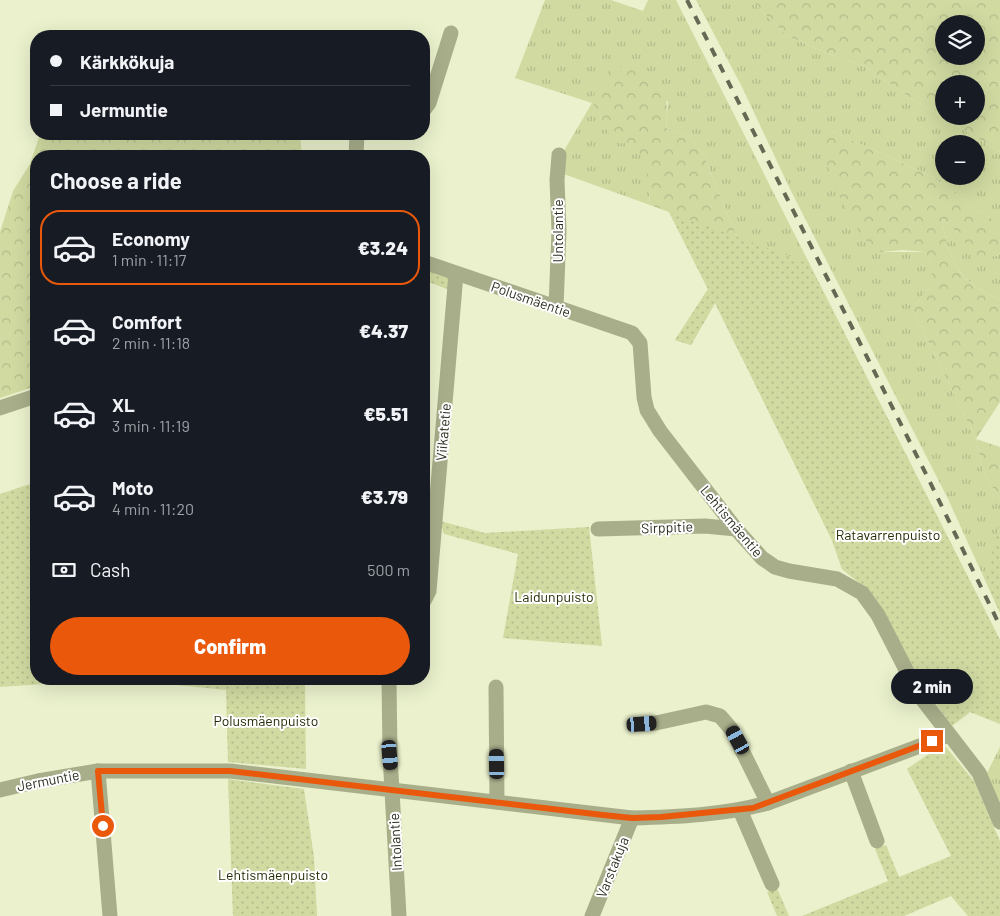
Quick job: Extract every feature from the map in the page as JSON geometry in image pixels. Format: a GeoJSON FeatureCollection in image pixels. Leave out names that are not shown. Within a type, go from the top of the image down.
{"type":"FeatureCollection","features":[{"type":"Feature","properties":{"kind":"street"},"geometry":{"type":"LineString","coordinates":[[430,100],[451,33]]}},
{"type":"Feature","properties":{"kind":"street","name":"Untolantie"},"geometry":{"type":"LineString","coordinates":[[556,307],[559,231],[557,180],[559,155]]}},
{"type":"Feature","properties":{"kind":"street","name":"Polusmäentie"},"geometry":{"type":"LineString","coordinates":[[430,264],[632,333],[638,337]]}},
{"type":"Feature","properties":{"kind":"street","name":"Viikatetie"},"geometry":{"type":"LineString","coordinates":[[430,553],[456,274]]}},
{"type":"Feature","properties":{"kind":"street","name":"Lehtismäentie"},"geometry":{"type":"LineString","coordinates":[[638,337],[647,410],[656,426],[736,529],[762,558],[775,566],[837,578],[862,593],[878,615],[919,696],[979,773],[1000,822]]}},
{"type":"Feature","properties":{"kind":"street"},"geometry":{"type":"LineString","coordinates":[[0,408],[30,398]]}},
{"type":"Feature","properties":{"kind":"street","name":"Sirppitie"},"geometry":{"type":"LineString","coordinates":[[598,529],[705,526],[736,529]]}},
{"type":"Feature","properties":{"kind":"street","name":"Intolantie"},"geometry":{"type":"LineString","coordinates":[[389,685],[399,916]]}},
{"type":"Feature","properties":{"kind":"street"},"geometry":{"type":"LineString","coordinates":[[496,687],[497,802]]}},
{"type":"Feature","properties":{"kind":"street"},"geometry":{"type":"LineString","coordinates":[[642,724],[669,721],[706,712],[720,716],[738,740],[768,803]]}},
{"type":"Feature","properties":{"kind":"street","name":"Jermuntie"},"geometry":{"type":"LineString","coordinates":[[0,790],[38,781],[98,771],[230,771],[632,818],[691,816],[740,810],[768,803],[949,735]]}},
{"type":"Feature","properties":{"kind":"street"},"geometry":{"type":"LineString","coordinates":[[98,771],[110,916]]}},
{"type":"Feature","properties":{"kind":"street"},"geometry":{"type":"LineString","coordinates":[[851,771],[877,841]]}},
{"type":"Feature","properties":{"kind":"street"},"geometry":{"type":"LineString","coordinates":[[740,810],[772,884]]}},
{"type":"Feature","properties":{"kind":"street","name":"Varstakuja"},"geometry":{"type":"LineString","coordinates":[[592,916],[632,818]]}},
{"type":"Feature","properties":{"kind":"green space"},"geometry":{"type":"Polygon","coordinates":[[[545,0],[611,0],[643,11],[648,0],[676,0],[1000,640],[1000,724],[737,237],[702,151],[686,135],[666,130],[668,101],[599,111],[604,126],[635,144],[644,157],[649,181],[650,205],[561,173],[565,149],[592,103],[515,78],[545,0]]]}},
{"type":"Feature","properties":{"kind":"green space"},"geometry":{"type":"Polygon","coordinates":[[[696,0],[753,0],[786,35],[821,51],[864,66],[935,113],[935,125],[956,125],[972,135],[935,135],[935,179],[827,129],[881,252],[925,252],[932,269],[932,286],[921,297],[913,311],[976,439],[983,470],[1000,500],[1000,613],[948,499],[790,189],[742,87],[696,0]]]}},
{"type":"Feature","properties":{"kind":"green space"},"geometry":{"type":"Polygon","coordinates":[[[753,0],[1000,0],[1000,152],[985,143],[985,135],[972,135],[956,125],[985,125],[985,75],[935,75],[935,113],[864,66],[821,51],[786,35],[753,0]]]}},
{"type":"Feature","properties":{"kind":"green space"},"geometry":{"type":"Polygon","coordinates":[[[641,65],[657,80],[665,93],[667,108],[666,130],[686,135],[702,151],[737,237],[767,273],[896,633],[882,608],[867,589],[842,569],[832,540],[715,303],[691,345],[675,340],[708,289],[669,212],[650,205],[647,173],[635,144],[615,143],[604,126],[599,111],[592,103],[596,89],[610,68],[641,65]]]}},
{"type":"Feature","properties":{"kind":"green space"},"geometry":{"type":"Polygon","coordinates":[[[827,129],[933,177],[935,179],[935,185],[943,185],[976,210],[1000,223],[1000,253],[997,256],[977,259],[959,234],[942,219],[948,248],[958,269],[975,286],[1000,300],[1000,402],[976,439],[913,311],[921,297],[932,286],[932,269],[925,252],[903,250],[881,252],[863,237],[843,203],[826,161],[820,137],[827,129]]]}},
{"type":"Feature","properties":{"kind":"green space"},"geometry":{"type":"Polygon","coordinates":[[[38,140],[301,140],[301,150],[35,150],[38,140]]]}},
{"type":"Feature","properties":{"kind":"green space"},"geometry":{"type":"Polygon","coordinates":[[[985,143],[1000,152],[1000,223],[976,210],[943,185],[985,185],[985,143]]]}},
{"type":"Feature","properties":{"kind":"green space"},"geometry":{"type":"Polygon","coordinates":[[[30,164],[30,388],[0,398],[0,232],[13,191],[30,164]]]}},
{"type":"Feature","properties":{"kind":"green space","name":"Ratavarrenpuisto"},"geometry":{"type":"Polygon","coordinates":[[[669,212],[808,263],[1000,640],[1000,724],[970,712],[952,726],[922,684],[882,608],[867,589],[842,569],[832,540],[715,303],[691,345],[675,340],[708,289],[669,212]]]}},
{"type":"Feature","properties":{"kind":"green space"},"geometry":{"type":"Polygon","coordinates":[[[942,219],[962,236],[997,256],[1000,253],[1000,300],[974,285],[958,268],[952,259],[948,247],[942,219]]]}},
{"type":"Feature","properties":{"kind":"green space"},"geometry":{"type":"Polygon","coordinates":[[[430,264],[456,274],[454,292],[430,282],[430,264]]]}},
{"type":"Feature","properties":{"kind":"green space"},"geometry":{"type":"Polygon","coordinates":[[[976,439],[1000,447],[1000,500],[983,470],[976,439]]]}},
{"type":"Feature","properties":{"kind":"green space"},"geometry":{"type":"Polygon","coordinates":[[[30,484],[30,685],[0,687],[0,494],[30,484]]]}},
{"type":"Feature","properties":{"kind":"green space"},"geometry":{"type":"Polygon","coordinates":[[[1000,518],[1000,613],[986,581],[1000,518]]]}},
{"type":"Feature","properties":{"kind":"green space","name":"Laidunpuisto"},"geometry":{"type":"Polygon","coordinates":[[[440,521],[485,533],[589,527],[602,646],[503,638],[518,554],[444,534],[440,521]]]}},
{"type":"Feature","properties":{"kind":"green space","name":"Polusmäenpuisto"},"geometry":{"type":"Polygon","coordinates":[[[176,685],[305,685],[306,769],[228,762],[226,690],[176,685]]]}},
{"type":"Feature","properties":{"kind":"green space"},"geometry":{"type":"Polygon","coordinates":[[[946,747],[974,781],[1000,841],[1000,916],[968,916],[951,896],[904,916],[802,916],[888,881],[875,849],[886,845],[899,877],[951,856],[907,769],[937,748],[946,747]]]}},
{"type":"Feature","properties":{"kind":"green space"},"geometry":{"type":"Polygon","coordinates":[[[1000,747],[1000,807],[986,775],[1000,747]]]}},
{"type":"Feature","properties":{"kind":"green space","name":"Lehtismäenpuisto"},"geometry":{"type":"Polygon","coordinates":[[[228,779],[304,789],[314,857],[317,916],[233,916],[228,779]]]}},
{"type":"Feature","properties":{"kind":"green space"},"geometry":{"type":"Polygon","coordinates":[[[777,888],[789,916],[777,916],[767,892],[777,888]]]}},
{"type":"Feature","properties":{"kind":"railway"},"geometry":{"type":"LineString","coordinates":[[687,0],[927,476],[1000,626]]}},
{"type":"Feature","properties":{"kind":"route"},"geometry":{"type":"LineString","coordinates":[[103,826],[98,771],[230,771],[632,818],[691,816],[753,808],[932,741]]}}]}
